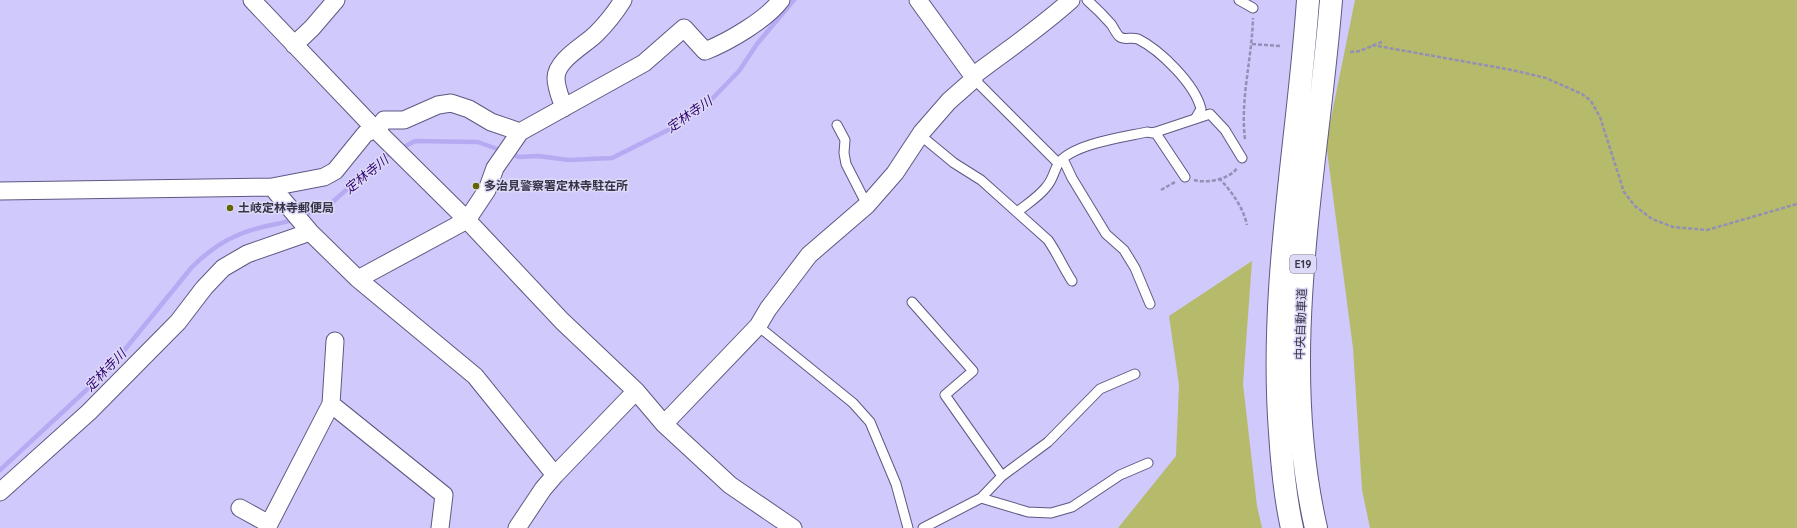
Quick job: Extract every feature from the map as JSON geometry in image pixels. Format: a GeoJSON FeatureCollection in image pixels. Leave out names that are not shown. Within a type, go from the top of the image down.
{"type":"FeatureCollection","features":[{"type":"Feature","properties":{"kind":"highway","name":"中央自動車道"},"geometry":{"type":"LineString","coordinates":[[1292,528],[1282,467],[1278,406],[1277,350],[1283,239],[1308,0]]}},
{"type":"Feature","properties":{"kind":"highway","name":"中央自動車道"},"geometry":{"type":"LineString","coordinates":[[1316,528],[1305,465],[1300,406],[1301,296],[1331,0]]}},
{"type":"Feature","properties":{"kind":"street"},"geometry":{"type":"LineString","coordinates":[[252,0],[375,129],[467,220],[562,321],[636,391],[664,424],[730,485],[793,528]]}},
{"type":"Feature","properties":{"kind":"street"},"geometry":{"type":"LineString","coordinates":[[294,45],[336,0]]}},
{"type":"Feature","properties":{"kind":"street"},"geometry":{"type":"LineString","coordinates":[[564,108],[556,85],[555,77],[558,70],[572,53],[594,36],[612,18],[623,0]]}},
{"type":"Feature","properties":{"kind":"street"},"geometry":{"type":"LineString","coordinates":[[358,279],[467,220],[487,190],[495,168],[520,132],[533,123],[564,108],[644,63],[684,28],[705,51],[721,45],[748,29],[780,0]]}},
{"type":"Feature","properties":{"kind":"street"},"geometry":{"type":"LineString","coordinates":[[918,0],[974,78]]}},
{"type":"Feature","properties":{"kind":"street"},"geometry":{"type":"LineString","coordinates":[[664,424],[758,326],[768,309],[809,255],[867,205],[895,173],[920,135],[949,101],[1017,42],[1048,21],[1071,0]]}},
{"type":"Feature","properties":{"kind":"street"},"geometry":{"type":"LineString","coordinates":[[0,191],[272,187],[324,176],[335,171],[365,134],[375,129],[384,120],[404,120],[438,105],[451,103],[469,109],[491,122],[520,132]]}},
{"type":"Feature","properties":{"kind":"street"},"geometry":{"type":"LineString","coordinates":[[272,187],[310,232],[358,279],[475,376],[555,474]]}},
{"type":"Feature","properties":{"kind":"street"},"geometry":{"type":"LineString","coordinates":[[0,492],[93,408],[178,322],[204,288],[223,268],[247,254],[310,232]]}},
{"type":"Feature","properties":{"kind":"street"},"geometry":{"type":"LineString","coordinates":[[240,508],[270,524],[331,404],[334,340]]}},
{"type":"Feature","properties":{"kind":"street"},"geometry":{"type":"LineString","coordinates":[[517,528],[555,474],[636,391]]}},
{"type":"Feature","properties":{"kind":"street"},"geometry":{"type":"LineString","coordinates":[[331,404],[444,495],[440,528]]}},
{"type":"Feature","properties":{"kind":"lane"},"geometry":{"type":"LineString","coordinates":[[1087,0],[1107,20],[1119,36],[1123,38],[1136,38],[1151,47],[1164,58],[1187,83],[1199,102],[1201,109],[1195,119]]}},
{"type":"Feature","properties":{"kind":"lane"},"geometry":{"type":"LineString","coordinates":[[1239,0],[1253,8]]}},
{"type":"Feature","properties":{"kind":"lane"},"geometry":{"type":"LineString","coordinates":[[974,78],[1061,162],[1106,234],[1124,250],[1135,268],[1150,304]]}},
{"type":"Feature","properties":{"kind":"lane"},"geometry":{"type":"LineString","coordinates":[[1017,212],[1046,188],[1061,162],[1072,153],[1097,142],[1154,132],[1210,114],[1225,130],[1242,158]]}},
{"type":"Feature","properties":{"kind":"lane"},"geometry":{"type":"LineString","coordinates":[[837,125],[846,140],[844,153],[846,164],[867,205]]}},
{"type":"Feature","properties":{"kind":"lane"},"geometry":{"type":"LineString","coordinates":[[1154,132],[1185,177]]}},
{"type":"Feature","properties":{"kind":"lane"},"geometry":{"type":"LineString","coordinates":[[920,135],[954,163],[981,180],[1006,204],[1048,240],[1056,251],[1063,267],[1072,281]]}},
{"type":"Feature","properties":{"kind":"lane"},"geometry":{"type":"LineString","coordinates":[[912,302],[973,370],[945,395],[1002,476]]}},
{"type":"Feature","properties":{"kind":"lane"},"geometry":{"type":"LineString","coordinates":[[758,326],[853,403],[870,422],[896,484],[908,528]]}},
{"type":"Feature","properties":{"kind":"lane"},"geometry":{"type":"LineString","coordinates":[[923,528],[981,498],[1002,476],[1048,442],[1100,389],[1136,374]]}},
{"type":"Feature","properties":{"kind":"lane"},"geometry":{"type":"LineString","coordinates":[[981,498],[1028,512],[1051,513],[1072,507],[1120,475],[1148,463]]}},
{"type":"Feature","properties":{"kind":"path"},"geometry":{"type":"LineString","coordinates":[[1161,190],[1185,177],[1206,182],[1230,175],[1236,170],[1246,146],[1244,113],[1252,44],[1253,8]]}},
{"type":"Feature","properties":{"kind":"path"},"geometry":{"type":"LineString","coordinates":[[1350,52],[1360,51],[1384,41]]}},
{"type":"Feature","properties":{"kind":"path"},"geometry":{"type":"LineString","coordinates":[[1252,44],[1280,46]]}},
{"type":"Feature","properties":{"kind":"path"},"geometry":{"type":"LineString","coordinates":[[1372,45],[1526,73],[1546,78],[1582,94],[1591,101],[1600,117],[1624,192],[1641,211],[1652,219],[1672,227],[1707,230],[1797,204]]}},
{"type":"Feature","properties":{"kind":"path"},"geometry":{"type":"LineString","coordinates":[[1219,178],[1239,203],[1245,214],[1247,226]]}},
{"type":"Feature","properties":{"kind":"green space"},"geometry":{"type":"Polygon","coordinates":[[[1355,0],[1797,0],[1797,528],[1370,528],[1362,490],[1353,348],[1326,143],[1355,0]]]}},
{"type":"Feature","properties":{"kind":"green space"},"geometry":{"type":"Polygon","coordinates":[[[1252,261],[1243,384],[1257,506],[1262,528],[1118,528],[1176,456],[1179,385],[1169,316],[1252,261]]]}},
{"type":"Feature","properties":{"kind":"waterway","name":"定林寺川"},"geometry":{"type":"LineString","coordinates":[[510,154],[519,157],[538,156],[569,160],[612,158],[672,128],[713,98],[739,71],[757,44],[794,0]]}},
{"type":"Feature","properties":{"kind":"waterway","name":"定林寺川"},"geometry":{"type":"LineString","coordinates":[[400,149],[415,141],[478,142],[503,151]]}},
{"type":"Feature","properties":{"kind":"waterway","name":"定林寺川"},"geometry":{"type":"LineString","coordinates":[[302,216],[329,205],[385,156],[393,152]]}},
{"type":"Feature","properties":{"kind":"waterway","name":"定林寺川"},"geometry":{"type":"LineString","coordinates":[[0,470],[109,369],[199,260],[214,248],[240,234],[295,219]]}},
{"type":"Feature","properties":{"kind":"place","name":"多治見警察署定林寺駐在所"},"geometry":{"type":"Point","coordinates":[476,186]}},
{"type":"Feature","properties":{"kind":"place","name":"土岐定林寺郵便局"},"geometry":{"type":"Point","coordinates":[230,208]}}]}
